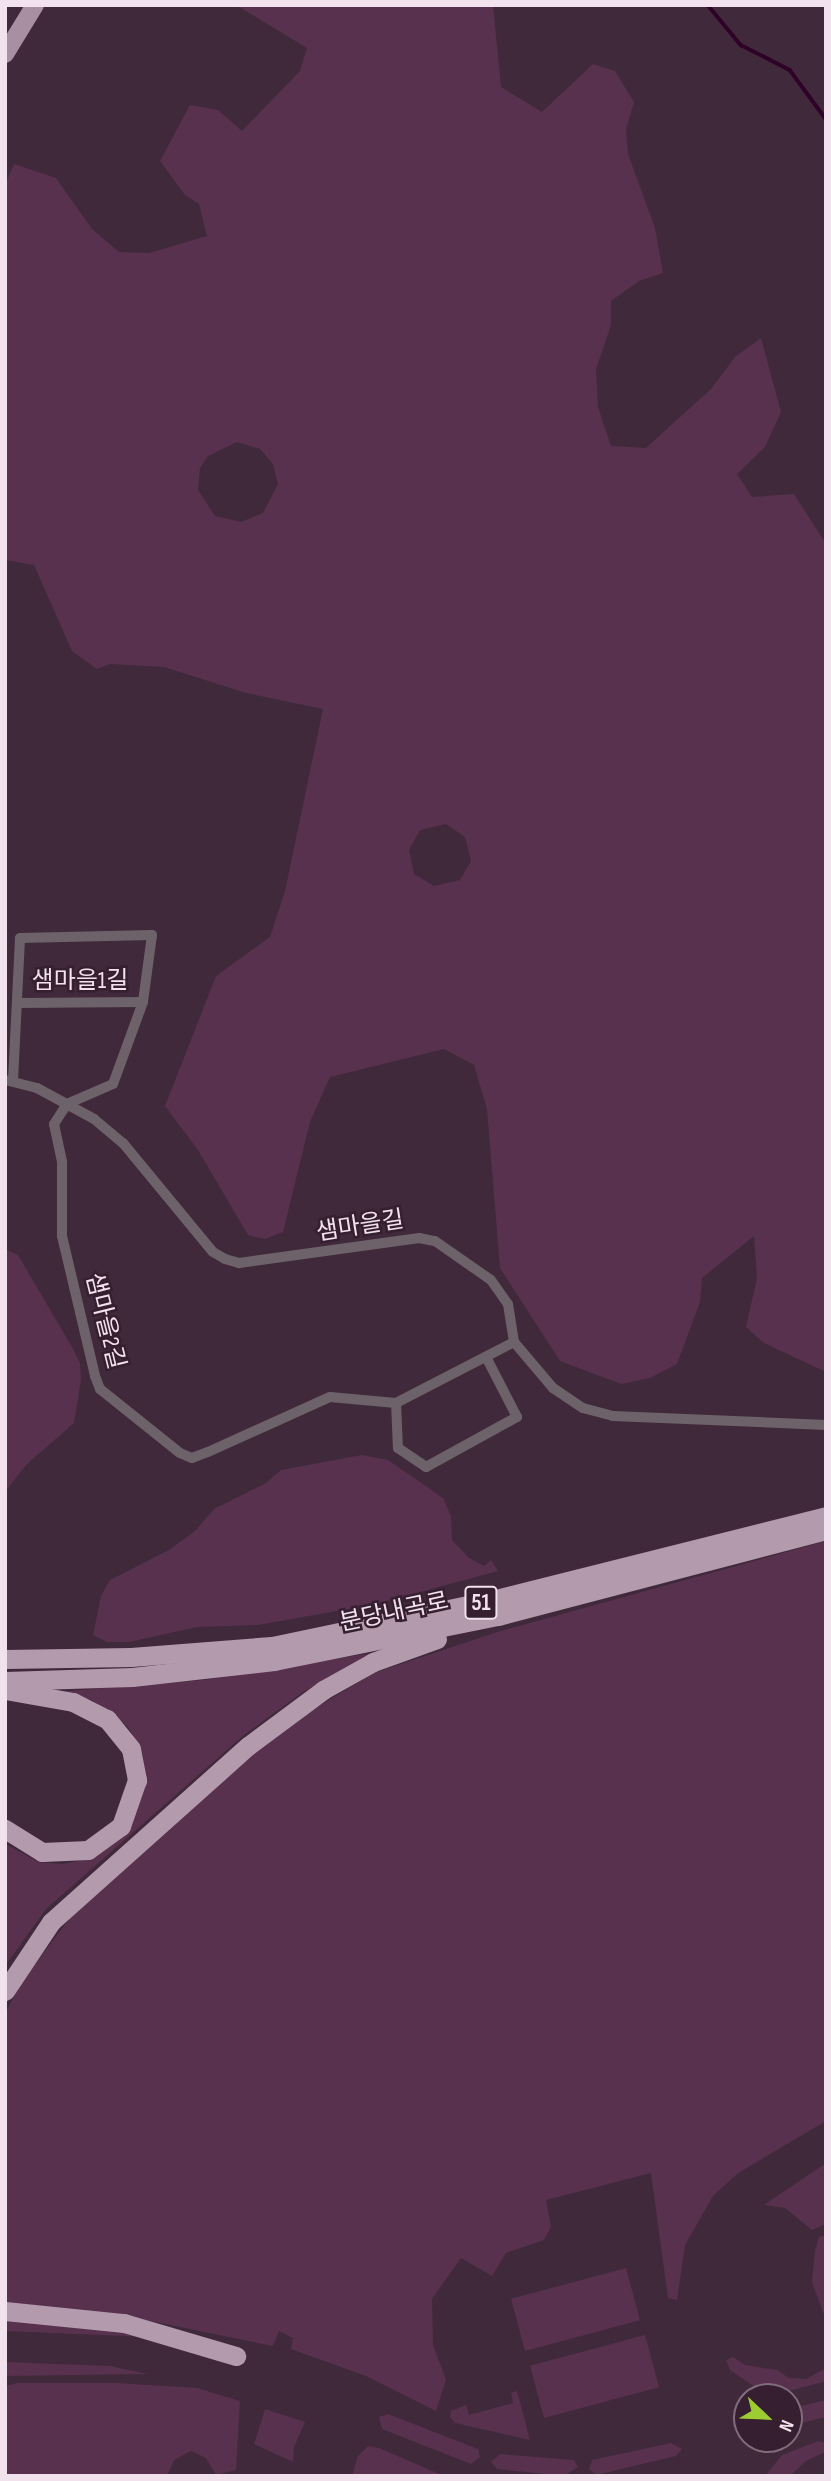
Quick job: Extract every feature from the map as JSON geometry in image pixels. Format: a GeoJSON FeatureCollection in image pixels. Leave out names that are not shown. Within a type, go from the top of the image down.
{"type":"FeatureCollection","features":[{"type":"Feature","properties":{"kind":"highway","name":"분당내곡로"},"geometry":{"type":"LineString","coordinates":[[5,1659],[131,1657],[272,1646],[366,1628],[576,1580],[826,1516]]}},
{"type":"Feature","properties":{"kind":"highway","name":"분당내곡로"},"geometry":{"type":"LineString","coordinates":[[5,1681],[132,1677],[274,1661],[498,1616],[826,1530]]}},
{"type":"Feature","properties":{"kind":"highway"},"geometry":{"type":"LineString","coordinates":[[5,1991],[51,1922],[248,1746],[323,1690],[373,1662],[498,1616]]}},
{"type":"Feature","properties":{"kind":"highway"},"geometry":{"type":"LineString","coordinates":[[5,1690],[73,1702],[97,1712],[119,1730],[134,1756],[136,1789],[121,1826],[101,1844],[74,1853],[51,1853],[28,1846],[5,1829]]}},
{"type":"Feature","properties":{"kind":"highway"},"geometry":{"type":"LineString","coordinates":[[5,2311],[124,2323],[236,2356]]}},
{"type":"Feature","properties":{"kind":"main road"},"geometry":{"type":"LineString","coordinates":[[5,54],[36,5]]}},
{"type":"Feature","properties":{"kind":"street","name":"샘마을1길"},"geometry":{"type":"LineString","coordinates":[[20,938],[152,935],[143,1002],[113,1084],[67,1104]]}},
{"type":"Feature","properties":{"kind":"street","name":"샘마을길"},"geometry":{"type":"LineString","coordinates":[[20,938],[9,1080],[67,1104],[123,1143],[213,1252],[239,1264],[419,1238],[435,1241],[491,1280],[508,1304],[514,1342]]}},
{"type":"Feature","properties":{"kind":"street","name":"샘마을1길"},"geometry":{"type":"LineString","coordinates":[[17,1003],[143,1002]]}},
{"type":"Feature","properties":{"kind":"street","name":"샘마을2길"},"geometry":{"type":"LineString","coordinates":[[67,1104],[54,1124],[62,1162],[62,1236],[100,1389],[192,1458],[330,1396],[396,1403]]}},
{"type":"Feature","properties":{"kind":"street"},"geometry":{"type":"LineString","coordinates":[[486,1357],[517,1417],[426,1467],[398,1448],[396,1403],[514,1342],[553,1388],[583,1408],[614,1416],[826,1425]]}},
{"type":"Feature","properties":{"kind":"shaded area"},"geometry":{"type":"Polygon","coordinates":[[[236,5],[493,5],[501,87],[542,112],[593,64],[615,71],[634,102],[626,129],[628,154],[655,228],[663,273],[639,281],[611,301],[611,325],[596,369],[598,407],[611,446],[646,448],[711,389],[735,357],[761,338],[781,412],[765,447],[737,474],[752,497],[794,494],[826,544],[826,1372],[764,1343],[746,1327],[757,1278],[754,1236],[702,1278],[700,1302],[677,1364],[650,1378],[621,1384],[560,1361],[500,1268],[487,1109],[474,1065],[444,1049],[330,1077],[310,1122],[283,1232],[265,1239],[248,1235],[198,1150],[165,1106],[216,976],[270,937],[285,891],[323,709],[246,693],[164,667],[110,664],[97,669],[72,651],[34,565],[5,560],[5,185],[14,164],[56,178],[92,229],[119,252],[149,253],[207,236],[199,204],[185,195],[160,161],[190,105],[218,110],[242,131],[300,71],[307,48],[236,5]],[[237,442],[208,456],[200,468],[198,490],[215,516],[241,522],[263,513],[278,484],[273,464],[260,449],[237,442]],[[446,824],[420,830],[409,850],[414,874],[434,886],[460,880],[471,861],[465,837],[446,824]]]}},
{"type":"Feature","properties":{"kind":"shaded area"},"geometry":{"type":"Polygon","coordinates":[[[5,1249],[18,1255],[72,1347],[80,1363],[81,1380],[74,1423],[26,1465],[5,1492],[5,1249]]]}},
{"type":"Feature","properties":{"kind":"shaded area"},"geometry":{"type":"Polygon","coordinates":[[[362,1455],[388,1460],[443,1498],[451,1516],[452,1540],[469,1558],[484,1566],[491,1560],[498,1571],[376,1604],[258,1625],[197,1627],[129,1642],[107,1642],[93,1635],[101,1596],[110,1580],[169,1550],[195,1531],[214,1509],[266,1483],[281,1470],[362,1455]]]}},
{"type":"Feature","properties":{"kind":"shaded area"},"geometry":{"type":"Polygon","coordinates":[[[826,1541],[826,2121],[738,2173],[713,2196],[685,2245],[677,2300],[668,2298],[651,2173],[546,2200],[551,2227],[544,2240],[506,2253],[492,2276],[461,2258],[432,2299],[433,2345],[446,2380],[436,2411],[366,2376],[291,2349],[293,2338],[279,2331],[273,2346],[116,2314],[5,2302],[5,2014],[22,1981],[77,1909],[265,1738],[374,1673],[497,1632],[826,1541]]]}},
{"type":"Feature","properties":{"kind":"shaded area"},"geometry":{"type":"Polygon","coordinates":[[[378,1652],[303,1692],[244,1735],[46,1909],[5,1966],[5,1844],[39,1862],[63,1864],[87,1859],[120,1838],[143,1795],[143,1755],[128,1727],[92,1700],[57,1692],[203,1680],[378,1652]]]}},
{"type":"Feature","properties":{"kind":"shaded area"},"geometry":{"type":"Polygon","coordinates":[[[826,2163],[826,2224],[812,2230],[785,2208],[764,2205],[826,2163]]]}},
{"type":"Feature","properties":{"kind":"shaded area"},"geometry":{"type":"Polygon","coordinates":[[[826,2235],[826,2320],[812,2282],[819,2237],[826,2235]]]}},
{"type":"Feature","properties":{"kind":"shaded area"},"geometry":{"type":"Polygon","coordinates":[[[626,2268],[640,2320],[525,2351],[511,2299],[626,2268]]]}},
{"type":"Feature","properties":{"kind":"shaded area"},"geometry":{"type":"Polygon","coordinates":[[[5,2314],[98,2323],[150,2337],[5,2331],[5,2314]]]}},
{"type":"Feature","properties":{"kind":"shaded area"},"geometry":{"type":"Polygon","coordinates":[[[645,2335],[659,2387],[544,2418],[530,2366],[645,2335]]]}},
{"type":"Feature","properties":{"kind":"shaded area"},"geometry":{"type":"Polygon","coordinates":[[[733,2357],[745,2365],[777,2370],[789,2378],[806,2379],[826,2368],[826,2381],[803,2387],[803,2383],[749,2383],[730,2370],[726,2360],[733,2357]]]}},
{"type":"Feature","properties":{"kind":"shaded area"},"geometry":{"type":"Polygon","coordinates":[[[5,2362],[110,2366],[148,2374],[5,2376],[5,2362]]]}},
{"type":"Feature","properties":{"kind":"shaded area"},"geometry":{"type":"Polygon","coordinates":[[[17,2383],[116,2383],[197,2388],[240,2401],[236,2470],[216,2475],[206,2458],[191,2451],[174,2460],[167,2476],[5,2476],[5,2386],[17,2383]]]}},
{"type":"Feature","properties":{"kind":"shaded area"},"geometry":{"type":"Polygon","coordinates":[[[517,2391],[530,2440],[455,2423],[450,2417],[451,2411],[466,2405],[469,2415],[513,2403],[511,2393],[517,2391]]]}},
{"type":"Feature","properties":{"kind":"shaded area"},"geometry":{"type":"Polygon","coordinates":[[[826,2400],[826,2417],[803,2423],[803,2406],[826,2400]]]}},
{"type":"Feature","properties":{"kind":"shaded area"},"geometry":{"type":"Polygon","coordinates":[[[265,2409],[305,2422],[294,2447],[293,2462],[254,2444],[265,2409]]]}},
{"type":"Feature","properties":{"kind":"shaded area"},"geometry":{"type":"Polygon","coordinates":[[[388,2414],[478,2449],[480,2457],[471,2464],[382,2429],[379,2417],[388,2414]]]}},
{"type":"Feature","properties":{"kind":"shaded area"},"geometry":{"type":"Polygon","coordinates":[[[818,2441],[826,2443],[825,2452],[806,2461],[790,2476],[765,2476],[782,2455],[803,2453],[803,2447],[818,2441]]]}},
{"type":"Feature","properties":{"kind":"shaded area"},"geometry":{"type":"Polygon","coordinates":[[[671,2443],[682,2449],[676,2456],[596,2475],[589,2469],[592,2460],[671,2443]]]}},
{"type":"Feature","properties":{"kind":"shaded area"},"geometry":{"type":"Polygon","coordinates":[[[368,2446],[379,2448],[444,2476],[352,2476],[358,2456],[368,2446]]]}},
{"type":"Feature","properties":{"kind":"shaded area"},"geometry":{"type":"Polygon","coordinates":[[[500,2454],[574,2460],[578,2467],[564,2476],[497,2469],[491,2462],[500,2454]]]}},
{"type":"Feature","properties":{"kind":"waterway"},"geometry":{"type":"LineString","coordinates":[[708,5],[741,45],[790,70],[826,119]]}}]}
